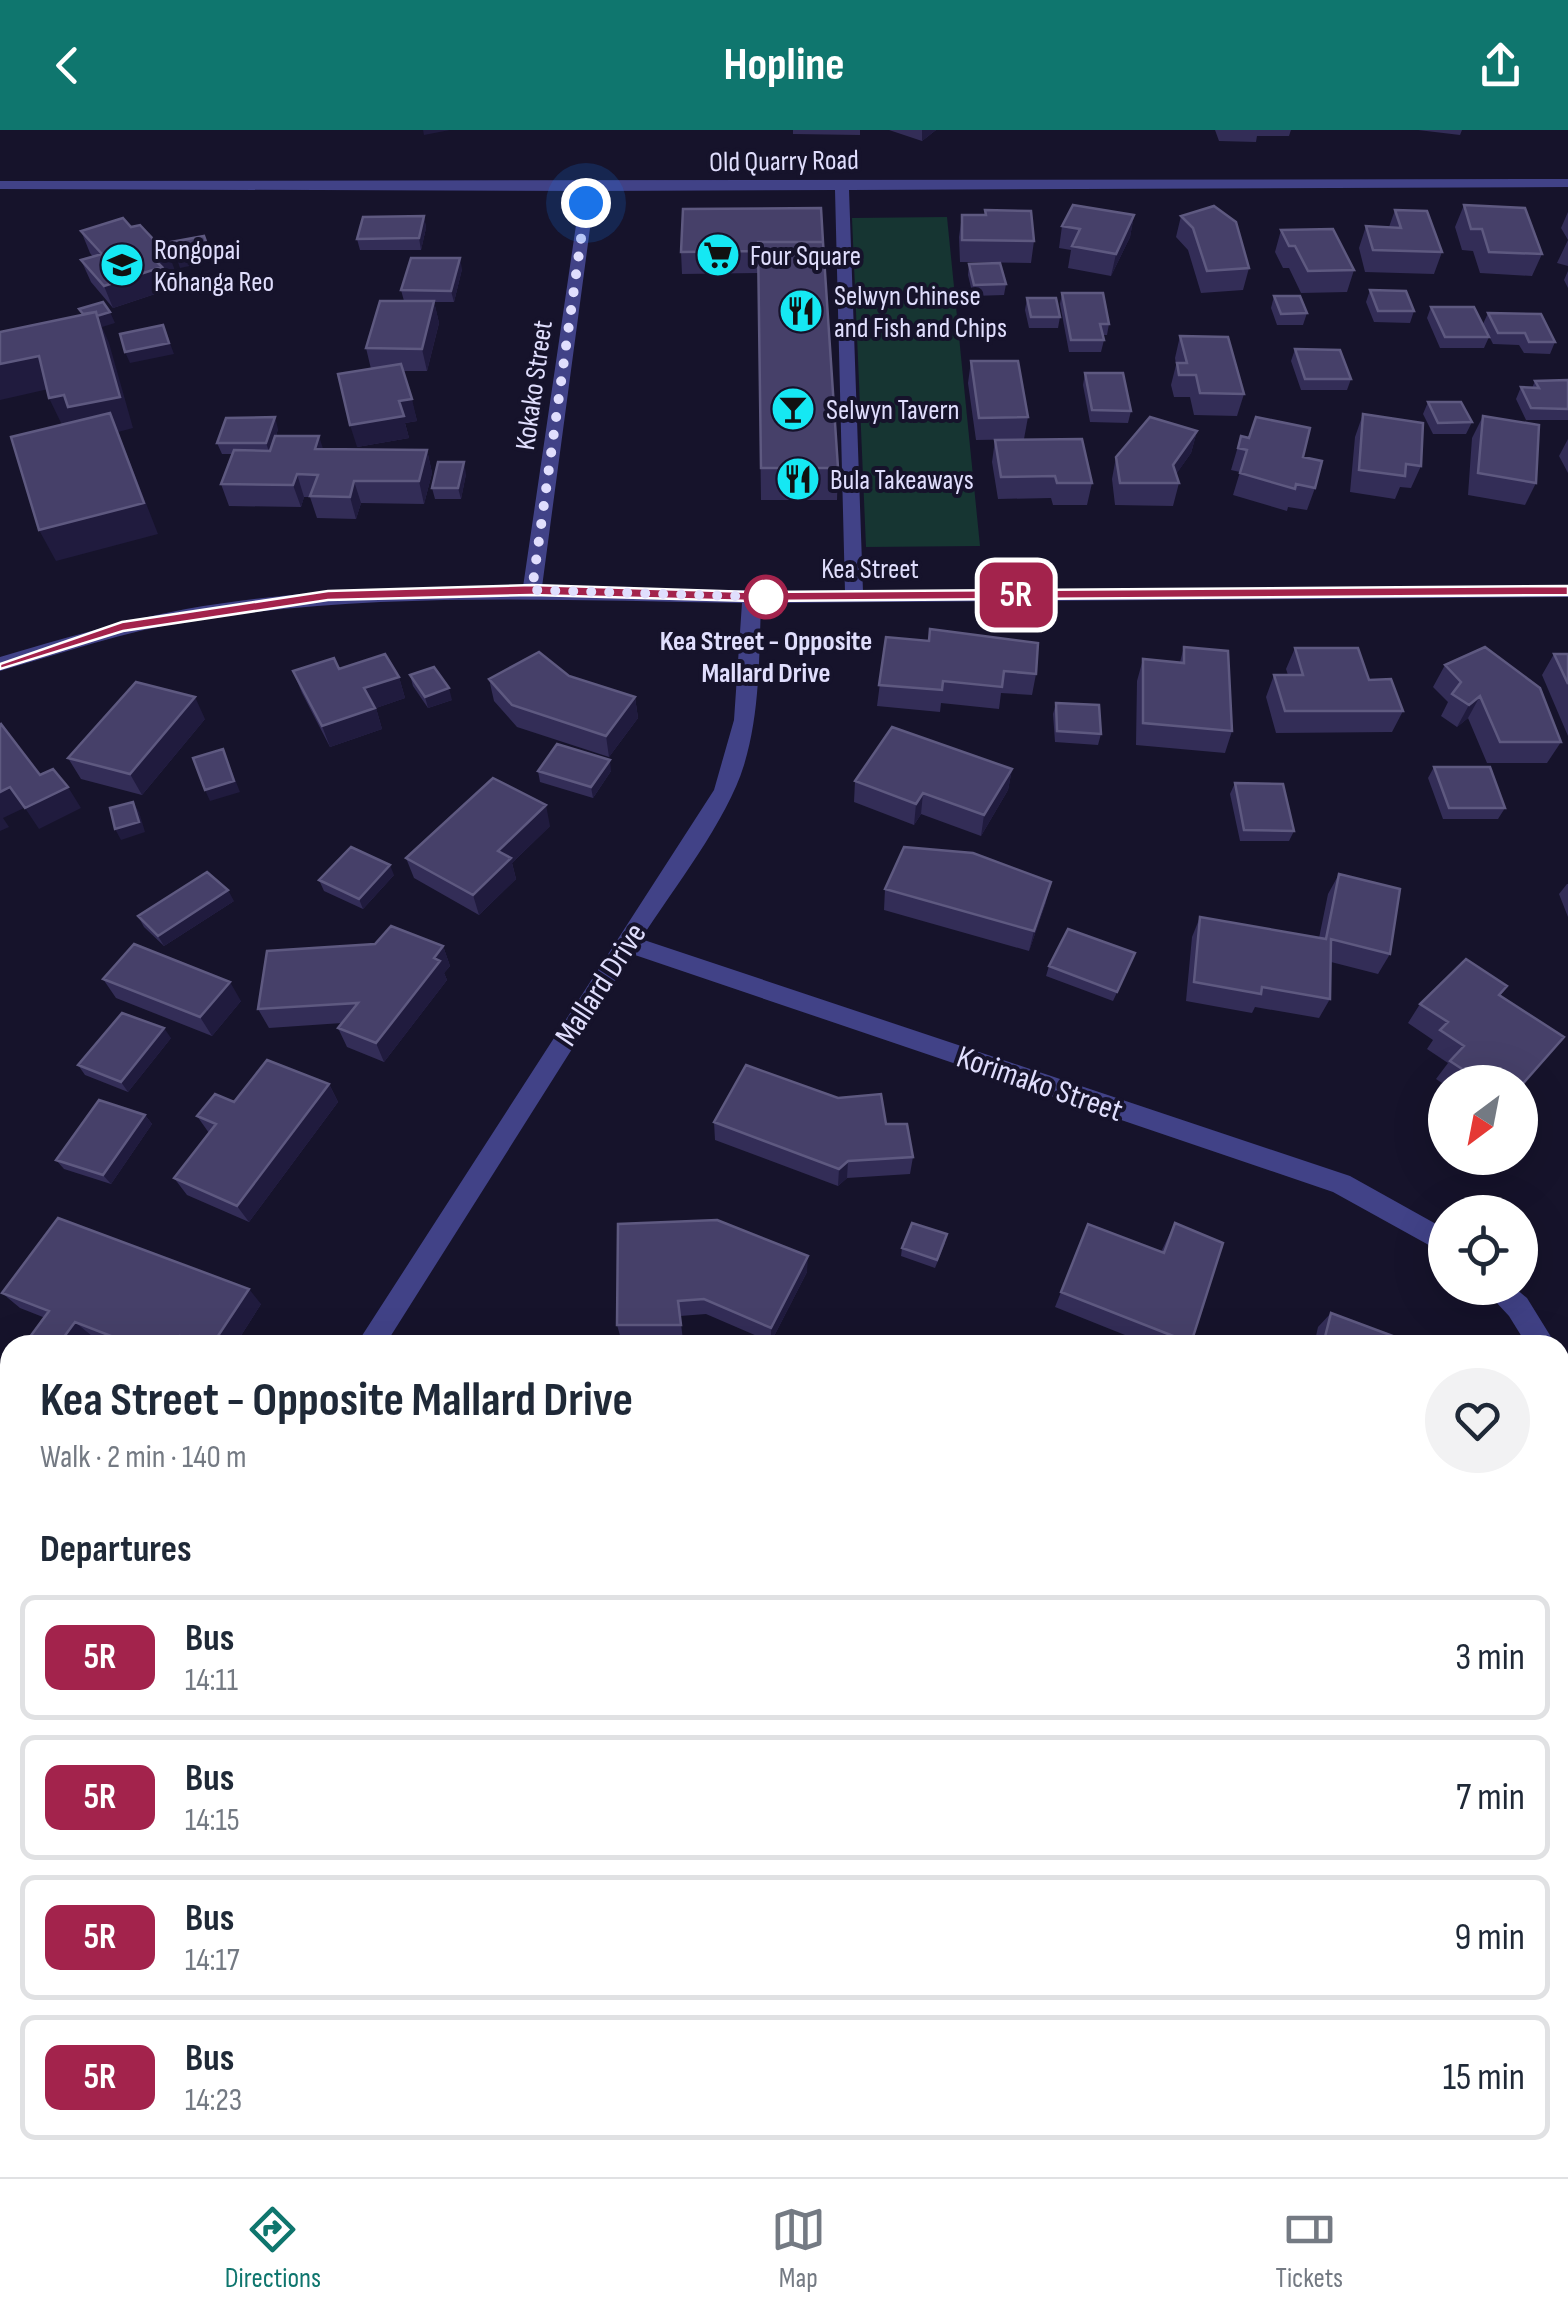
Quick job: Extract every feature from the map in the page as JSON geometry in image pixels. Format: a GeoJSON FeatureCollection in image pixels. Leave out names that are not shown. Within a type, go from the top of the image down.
{"type":"FeatureCollection","features":[{"type":"Feature","properties":{"kind":"street","name":"Old Quarry Road"},"geometry":{"type":"LineString","coordinates":[[0,185],[1568,183]]}},
{"type":"Feature","properties":{"kind":"street"},"geometry":{"type":"LineString","coordinates":[[842,184],[854,596]]}},
{"type":"Feature","properties":{"kind":"street","name":"Kokako Street"},"geometry":{"type":"LineString","coordinates":[[532,590],[589,187]]}},
{"type":"Feature","properties":{"kind":"street","name":"Kea Street"},"geometry":{"type":"LineString","coordinates":[[0,664],[122,626],[328,595],[532,590],[752,597],[1568,591]]}},
{"type":"Feature","properties":{"kind":"street","name":"Mallard Drive"},"geometry":{"type":"LineString","coordinates":[[376,1335],[724,791],[740,757],[748,713],[752,597]]}},
{"type":"Feature","properties":{"kind":"street","name":"Korimako Street"},"geometry":{"type":"LineString","coordinates":[[626,943],[1341,1184],[1428,1233]]}},
{"type":"Feature","properties":{"kind":"street"},"geometry":{"type":"LineString","coordinates":[[1516,1305],[1536,1335]]}},
{"type":"Feature","properties":{"kind":"green space"},"geometry":{"type":"Polygon","coordinates":[[[947,217],[980,546],[866,547],[852,218],[947,217]]]}},
{"type":"Feature","properties":{"kind":"building"},"geometry":{"type":"Polygon","coordinates":[[[1073,205],[1134,215],[1116,254],[1072,246],[1080,229],[1062,226],[1073,205]]]}},
{"type":"Feature","properties":{"kind":"building"},"geometry":{"type":"Polygon","coordinates":[[[1464,205],[1525,208],[1542,254],[1489,252],[1482,229],[1471,229],[1464,205]]]}},
{"type":"Feature","properties":{"kind":"building"},"geometry":{"type":"Polygon","coordinates":[[[1214,206],[1236,222],[1249,268],[1207,271],[1193,228],[1181,216],[1214,206]]]}},
{"type":"Feature","properties":{"kind":"building"},"geometry":{"type":"Polygon","coordinates":[[[821,208],[823,242],[758,242],[758,251],[681,252],[683,209],[821,208]]]}},
{"type":"Feature","properties":{"kind":"building"},"geometry":{"type":"Polygon","coordinates":[[[985,210],[1031,211],[1034,241],[962,240],[962,215],[986,215],[985,210]]]}},
{"type":"Feature","properties":{"kind":"building"},"geometry":{"type":"Polygon","coordinates":[[[1395,210],[1427,211],[1442,252],[1373,250],[1366,226],[1401,228],[1395,210]]]}},
{"type":"Feature","properties":{"kind":"building"},"geometry":{"type":"Polygon","coordinates":[[[424,216],[419,238],[357,239],[363,217],[424,216]]]}},
{"type":"Feature","properties":{"kind":"building"},"geometry":{"type":"Polygon","coordinates":[[[123,218],[131,227],[140,225],[170,257],[156,261],[162,267],[104,286],[81,260],[102,254],[81,231],[123,218]]]}},
{"type":"Feature","properties":{"kind":"building"},"geometry":{"type":"Polygon","coordinates":[[[1333,229],[1354,270],[1308,271],[1281,230],[1333,229]]]}},
{"type":"Feature","properties":{"kind":"building"},"geometry":{"type":"Polygon","coordinates":[[[204,236],[209,250],[176,256],[171,242],[204,236]]]}},
{"type":"Feature","properties":{"kind":"building"},"geometry":{"type":"Polygon","coordinates":[[[758,242],[823,242],[838,468],[761,468],[758,242]]]}},
{"type":"Feature","properties":{"kind":"building"},"geometry":{"type":"Polygon","coordinates":[[[411,258],[460,258],[451,291],[401,290],[411,258]]]}},
{"type":"Feature","properties":{"kind":"building"},"geometry":{"type":"Polygon","coordinates":[[[1000,263],[1006,284],[974,285],[969,264],[1000,263]]]}},
{"type":"Feature","properties":{"kind":"building"},"geometry":{"type":"Polygon","coordinates":[[[1370,290],[1406,291],[1414,311],[1378,311],[1370,290]]]}},
{"type":"Feature","properties":{"kind":"building"},"geometry":{"type":"Polygon","coordinates":[[[1062,293],[1103,293],[1109,324],[1100,324],[1104,340],[1071,340],[1062,293]]]}},
{"type":"Feature","properties":{"kind":"building"},"geometry":{"type":"Polygon","coordinates":[[[1274,296],[1300,296],[1307,313],[1281,314],[1274,296]]]}},
{"type":"Feature","properties":{"kind":"building"},"geometry":{"type":"Polygon","coordinates":[[[1027,298],[1056,298],[1060,317],[1031,317],[1027,298]]]}},
{"type":"Feature","properties":{"kind":"building"},"geometry":{"type":"Polygon","coordinates":[[[380,301],[434,301],[422,349],[366,348],[380,301]]]}},
{"type":"Feature","properties":{"kind":"building"},"geometry":{"type":"Polygon","coordinates":[[[103,302],[110,312],[97,316],[96,312],[83,314],[79,309],[103,302]]]}},
{"type":"Feature","properties":{"kind":"building"},"geometry":{"type":"Polygon","coordinates":[[[1431,307],[1474,307],[1489,337],[1445,337],[1431,307]]]}},
{"type":"Feature","properties":{"kind":"building"},"geometry":{"type":"Polygon","coordinates":[[[96,312],[120,397],[68,407],[64,395],[49,398],[39,356],[0,364],[0,332],[96,312]]]}},
{"type":"Feature","properties":{"kind":"building"},"geometry":{"type":"Polygon","coordinates":[[[1488,313],[1541,314],[1555,342],[1529,342],[1525,333],[1498,333],[1488,313]]]}},
{"type":"Feature","properties":{"kind":"building"},"geometry":{"type":"Polygon","coordinates":[[[163,325],[169,343],[125,352],[120,334],[163,325]]]}},
{"type":"Feature","properties":{"kind":"building"},"geometry":{"type":"Polygon","coordinates":[[[1180,336],[1228,337],[1244,394],[1200,393],[1196,375],[1179,375],[1177,363],[1187,363],[1180,336]]]}},
{"type":"Feature","properties":{"kind":"building"},"geometry":{"type":"Polygon","coordinates":[[[1295,349],[1340,350],[1351,379],[1305,379],[1295,349]]]}},
{"type":"Feature","properties":{"kind":"building"},"geometry":{"type":"Polygon","coordinates":[[[971,361],[1018,361],[1028,417],[979,418],[971,361]]]}},
{"type":"Feature","properties":{"kind":"building"},"geometry":{"type":"Polygon","coordinates":[[[401,364],[412,399],[399,401],[404,416],[350,425],[338,374],[401,364]]]}},
{"type":"Feature","properties":{"kind":"building"},"geometry":{"type":"Polygon","coordinates":[[[1085,373],[1123,373],[1131,411],[1092,410],[1085,373]]]}},
{"type":"Feature","properties":{"kind":"building"},"geometry":{"type":"Polygon","coordinates":[[[1568,380],[1568,409],[1531,408],[1521,387],[1539,388],[1535,381],[1568,380]]]}},
{"type":"Feature","properties":{"kind":"building"},"geometry":{"type":"Polygon","coordinates":[[[1428,402],[1461,402],[1472,422],[1438,423],[1428,402]]]}},
{"type":"Feature","properties":{"kind":"building"},"geometry":{"type":"Polygon","coordinates":[[[110,413],[144,503],[39,530],[11,437],[110,413]]]}},
{"type":"Feature","properties":{"kind":"building"},"geometry":{"type":"Polygon","coordinates":[[[1363,414],[1423,423],[1421,466],[1406,464],[1405,476],[1359,470],[1363,414]]]}},
{"type":"Feature","properties":{"kind":"building"},"geometry":{"type":"Polygon","coordinates":[[[1483,416],[1539,425],[1536,483],[1478,473],[1483,416]]]}},
{"type":"Feature","properties":{"kind":"building"},"geometry":{"type":"Polygon","coordinates":[[[275,417],[266,443],[217,443],[226,418],[275,417]]]}},
{"type":"Feature","properties":{"kind":"building"},"geometry":{"type":"Polygon","coordinates":[[[1150,417],[1197,431],[1173,465],[1179,483],[1120,483],[1116,457],[1150,417]]]}},
{"type":"Feature","properties":{"kind":"building"},"geometry":{"type":"Polygon","coordinates":[[[1256,417],[1310,428],[1303,457],[1322,461],[1315,488],[1296,484],[1295,489],[1240,473],[1247,450],[1238,448],[1241,436],[1249,438],[1256,417]]]}},
{"type":"Feature","properties":{"kind":"building"},"geometry":{"type":"Polygon","coordinates":[[[275,436],[319,436],[315,449],[427,450],[419,481],[354,481],[350,497],[310,496],[318,475],[297,474],[293,485],[221,484],[234,450],[270,451],[275,436]]]}},
{"type":"Feature","properties":{"kind":"building"},"geometry":{"type":"Polygon","coordinates":[[[1082,439],[1092,483],[1057,483],[1055,476],[1001,477],[995,440],[1082,439]]]}},
{"type":"Feature","properties":{"kind":"building"},"geometry":{"type":"Polygon","coordinates":[[[438,462],[464,462],[458,488],[432,488],[438,462]]]}},
{"type":"Feature","properties":{"kind":"building"},"geometry":{"type":"Polygon","coordinates":[[[930,629],[1038,643],[1036,674],[1004,671],[1002,687],[943,681],[942,690],[879,685],[886,637],[929,641],[930,629]]]}},
{"type":"Feature","properties":{"kind":"building"},"geometry":{"type":"Polygon","coordinates":[[[1184,647],[1228,651],[1232,731],[1143,723],[1143,659],[1184,663],[1184,647]]]}},
{"type":"Feature","properties":{"kind":"building"},"geometry":{"type":"Polygon","coordinates":[[[1485,647],[1540,688],[1561,742],[1500,742],[1480,696],[1469,705],[1452,694],[1461,682],[1445,665],[1485,647]]]}},
{"type":"Feature","properties":{"kind":"building"},"geometry":{"type":"Polygon","coordinates":[[[1295,648],[1358,648],[1369,680],[1391,679],[1403,711],[1285,711],[1274,675],[1303,675],[1295,648]]]}},
{"type":"Feature","properties":{"kind":"building"},"geometry":{"type":"Polygon","coordinates":[[[539,652],[569,676],[635,697],[606,736],[512,705],[489,679],[539,652]]]}},
{"type":"Feature","properties":{"kind":"building"},"geometry":{"type":"Polygon","coordinates":[[[385,654],[399,677],[364,688],[375,708],[322,726],[293,671],[334,658],[339,669],[385,654]]]}},
{"type":"Feature","properties":{"kind":"building"},"geometry":{"type":"Polygon","coordinates":[[[1554,654],[1568,654],[1568,684],[1554,654]]]}},
{"type":"Feature","properties":{"kind":"building"},"geometry":{"type":"Polygon","coordinates":[[[434,667],[449,688],[425,697],[410,675],[434,667]]]}},
{"type":"Feature","properties":{"kind":"building"},"geometry":{"type":"Polygon","coordinates":[[[136,682],[195,697],[130,774],[68,758],[136,682]]]}},
{"type":"Feature","properties":{"kind":"building"},"geometry":{"type":"Polygon","coordinates":[[[1056,703],[1099,705],[1101,734],[1057,731],[1056,703]]]}},
{"type":"Feature","properties":{"kind":"building"},"geometry":{"type":"Polygon","coordinates":[[[1,724],[40,775],[53,769],[68,787],[25,808],[10,787],[0,792],[1,724]]]}},
{"type":"Feature","properties":{"kind":"building"},"geometry":{"type":"Polygon","coordinates":[[[892,727],[1012,769],[984,815],[923,793],[916,804],[855,781],[892,727]]]}},
{"type":"Feature","properties":{"kind":"building"},"geometry":{"type":"Polygon","coordinates":[[[557,744],[610,760],[591,787],[538,771],[557,744]]]}},
{"type":"Feature","properties":{"kind":"building"},"geometry":{"type":"Polygon","coordinates":[[[223,749],[234,781],[205,790],[193,758],[223,749]]]}},
{"type":"Feature","properties":{"kind":"building"},"geometry":{"type":"Polygon","coordinates":[[[1434,767],[1490,767],[1505,808],[1449,808],[1434,767]]]}},
{"type":"Feature","properties":{"kind":"building"},"geometry":{"type":"Polygon","coordinates":[[[493,778],[546,805],[498,851],[511,858],[473,895],[406,858],[493,778]]]}},
{"type":"Feature","properties":{"kind":"building"},"geometry":{"type":"Polygon","coordinates":[[[1235,783],[1283,784],[1294,831],[1244,830],[1235,783]]]}},
{"type":"Feature","properties":{"kind":"building"},"geometry":{"type":"Polygon","coordinates":[[[133,802],[139,822],[115,829],[110,808],[133,802]]]}},
{"type":"Feature","properties":{"kind":"building"},"geometry":{"type":"Polygon","coordinates":[[[351,847],[390,865],[359,899],[319,880],[351,847]]]}},
{"type":"Feature","properties":{"kind":"building"},"geometry":{"type":"Polygon","coordinates":[[[904,847],[973,853],[1051,882],[1034,931],[885,889],[904,847]]]}},
{"type":"Feature","properties":{"kind":"building"},"geometry":{"type":"Polygon","coordinates":[[[207,872],[228,890],[158,936],[138,916],[207,872]]]}},
{"type":"Feature","properties":{"kind":"building"},"geometry":{"type":"Polygon","coordinates":[[[1339,874],[1400,889],[1390,954],[1331,939],[1330,999],[1262,987],[1261,994],[1194,982],[1200,917],[1326,939],[1339,874]]]}},
{"type":"Feature","properties":{"kind":"building"},"geometry":{"type":"Polygon","coordinates":[[[391,926],[443,946],[434,958],[440,961],[376,1043],[338,1028],[358,1003],[258,1009],[267,951],[375,944],[391,926]]]}},
{"type":"Feature","properties":{"kind":"building"},"geometry":{"type":"Polygon","coordinates":[[[1068,929],[1135,953],[1117,992],[1049,966],[1068,929]]]}},
{"type":"Feature","properties":{"kind":"building"},"geometry":{"type":"Polygon","coordinates":[[[134,944],[230,982],[200,1017],[103,979],[134,944]]]}},
{"type":"Feature","properties":{"kind":"building"},"geometry":{"type":"Polygon","coordinates":[[[1466,959],[1507,986],[1499,995],[1564,1037],[1538,1067],[1456,1065],[1450,1061],[1464,1046],[1440,1030],[1448,1022],[1420,1004],[1466,959]]]}},
{"type":"Feature","properties":{"kind":"building"},"geometry":{"type":"Polygon","coordinates":[[[122,1013],[164,1028],[121,1082],[78,1065],[122,1013]]]}},
{"type":"Feature","properties":{"kind":"building"},"geometry":{"type":"Polygon","coordinates":[[[267,1060],[329,1084],[237,1206],[174,1178],[216,1124],[197,1116],[215,1094],[234,1102],[267,1060]]]}},
{"type":"Feature","properties":{"kind":"building"},"geometry":{"type":"Polygon","coordinates":[[[746,1065],[838,1098],[881,1094],[886,1124],[907,1124],[913,1157],[848,1161],[839,1169],[714,1122],[746,1065]]]}},
{"type":"Feature","properties":{"kind":"building"},"geometry":{"type":"Polygon","coordinates":[[[99,1100],[145,1115],[103,1175],[56,1160],[99,1100]]]}},
{"type":"Feature","properties":{"kind":"building"},"geometry":{"type":"Polygon","coordinates":[[[58,1218],[249,1289],[219,1335],[108,1335],[75,1322],[65,1335],[31,1335],[49,1311],[2,1293],[58,1218]]]}},
{"type":"Feature","properties":{"kind":"building"},"geometry":{"type":"Polygon","coordinates":[[[717,1220],[808,1256],[771,1328],[704,1299],[678,1301],[681,1325],[617,1325],[618,1224],[717,1220]]]}},
{"type":"Feature","properties":{"kind":"building"},"geometry":{"type":"Polygon","coordinates":[[[912,1223],[947,1234],[937,1260],[902,1248],[912,1223]]]}},
{"type":"Feature","properties":{"kind":"building"},"geometry":{"type":"Polygon","coordinates":[[[1175,1223],[1223,1243],[1194,1335],[1171,1335],[1061,1292],[1088,1224],[1164,1253],[1175,1223]]]}},
{"type":"Feature","properties":{"kind":"building"},"geometry":{"type":"Polygon","coordinates":[[[1331,1313],[1390,1335],[1326,1335],[1331,1313]]]}},
{"type":"Feature","properties":{"kind":"bus line","name":"5R"},"geometry":{"type":"LineString","coordinates":[[0,664],[122,626],[328,595],[532,590],[752,597],[1568,591]]}},
{"type":"Feature","properties":{"kind":"place","name":"Four Square"},"geometry":{"type":"Point","coordinates":[718,255]}},
{"type":"Feature","properties":{"kind":"place","name":"Rongopai Kōhanga Reo"},"geometry":{"type":"Point","coordinates":[122,265]}},
{"type":"Feature","properties":{"kind":"place","name":"Selwyn Chinese and Fish and Chips"},"geometry":{"type":"Point","coordinates":[801,311]}},
{"type":"Feature","properties":{"kind":"place","name":"Selwyn Tavern"},"geometry":{"type":"Point","coordinates":[793,409]}},
{"type":"Feature","properties":{"kind":"place","name":"Bula Takeaways"},"geometry":{"type":"Point","coordinates":[798,479]}},
{"type":"Feature","properties":{"kind":"place","name":"Kea Street - Opposite Mallard Drive"},"geometry":{"type":"Point","coordinates":[766,597]}},
{"type":"Feature","properties":{"kind":"route"},"geometry":{"type":"LineString","coordinates":[[586,203],[532,590],[766,597]]}}]}
